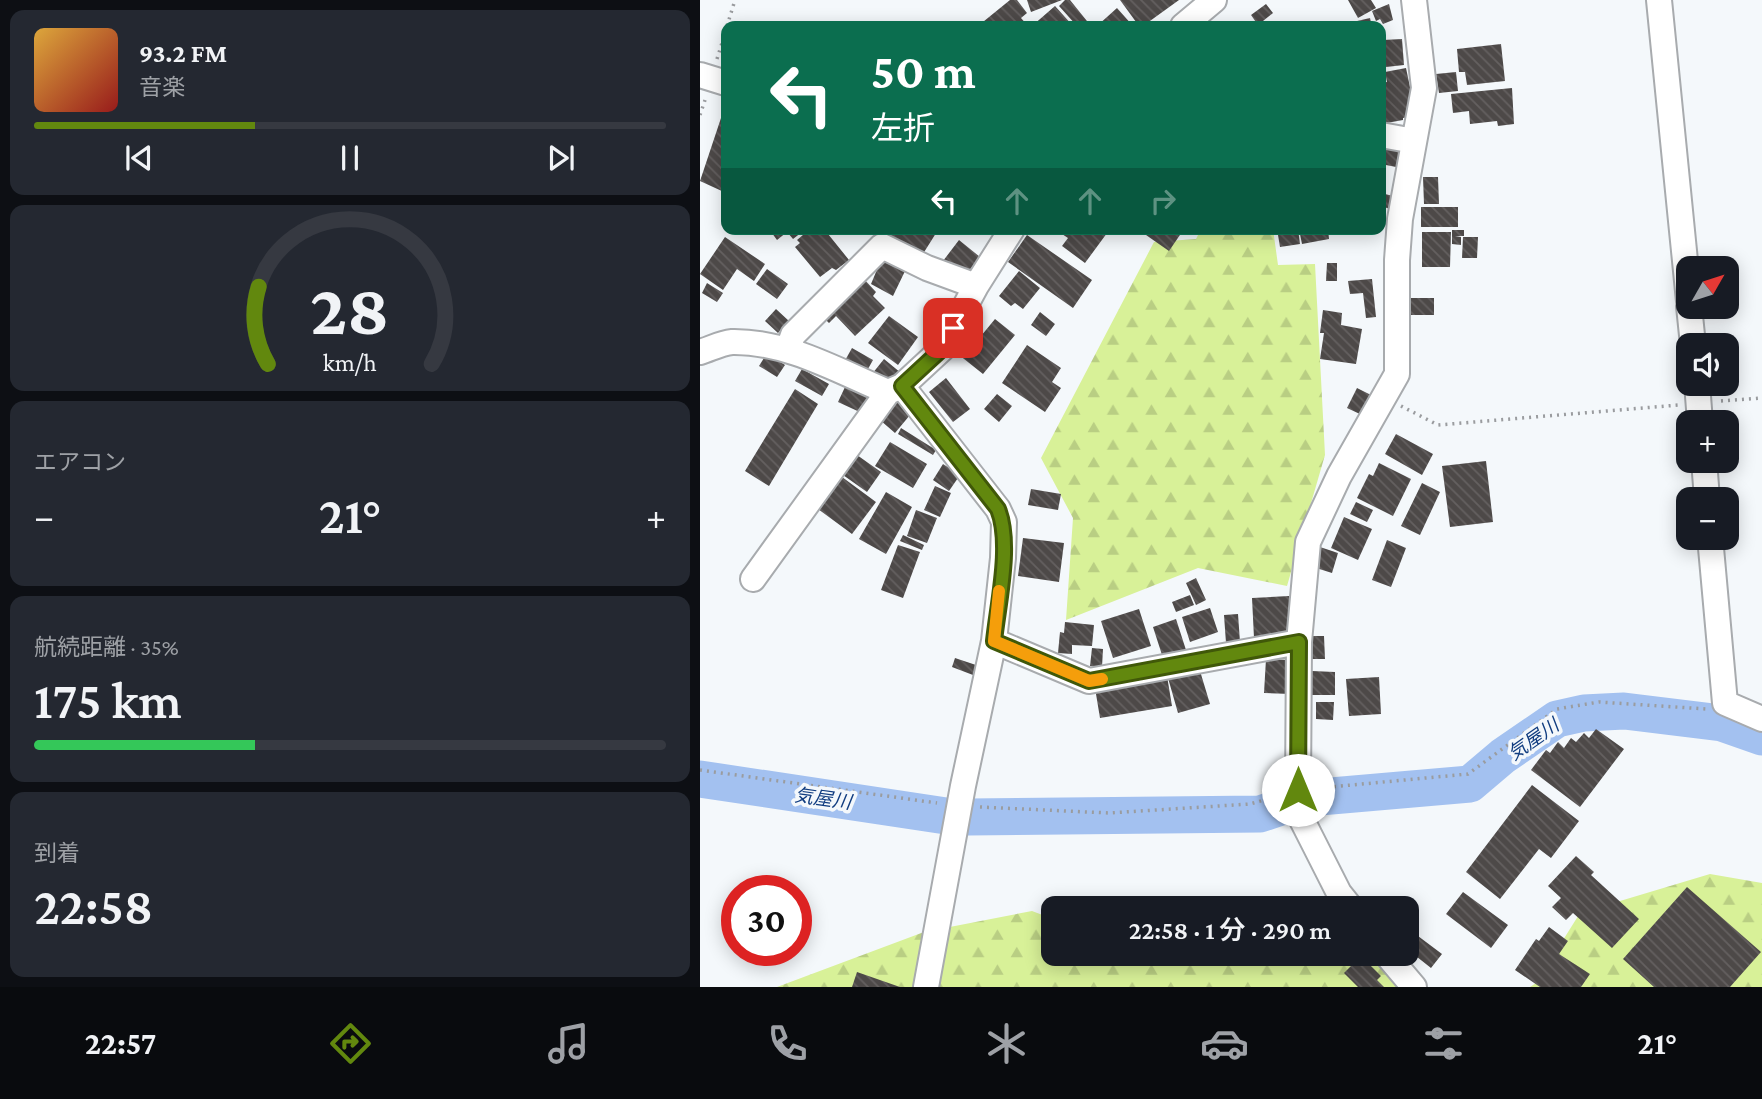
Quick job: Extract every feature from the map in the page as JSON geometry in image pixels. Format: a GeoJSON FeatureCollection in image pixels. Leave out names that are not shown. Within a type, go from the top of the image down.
{"type":"FeatureCollection","features":[{"type":"Feature","properties":{"kind":"street"},"geometry":{"type":"LineString","coordinates":[[1190,21],[1214,0]]}},
{"type":"Feature","properties":{"kind":"street"},"geometry":{"type":"LineString","coordinates":[[1341,896],[1302,820],[1298,790],[1299,642],[1308,542],[1339,476],[1397,374],[1397,260],[1400,219],[1424,89],[1414,0]]}},
{"type":"Feature","properties":{"kind":"street"},"geometry":{"type":"LineString","coordinates":[[1659,0],[1684,256]]}},
{"type":"Feature","properties":{"kind":"street"},"geometry":{"type":"LineString","coordinates":[[700,75],[721,81]]}},
{"type":"Feature","properties":{"kind":"street"},"geometry":{"type":"LineString","coordinates":[[1386,136],[1414,141]]}},
{"type":"Feature","properties":{"kind":"street"},"geometry":{"type":"LineString","coordinates":[[753,579],[895,389],[942,349],[1006,235]]}},
{"type":"Feature","properties":{"kind":"street"},"geometry":{"type":"LineString","coordinates":[[788,349],[793,335],[882,246],[927,268],[976,286]]}},
{"type":"Feature","properties":{"kind":"street"},"geometry":{"type":"LineString","coordinates":[[700,352],[729,342],[767,345],[788,349],[895,389],[998,509],[1004,522],[994,641],[959,806],[926,987]]}},
{"type":"Feature","properties":{"kind":"street"},"geometry":{"type":"LineString","coordinates":[[1711,550],[1725,703],[1762,719]]}},
{"type":"Feature","properties":{"kind":"street"},"geometry":{"type":"LineString","coordinates":[[994,641],[1089,681],[1299,642]]}},
{"type":"Feature","properties":{"kind":"street"},"geometry":{"type":"LineString","coordinates":[[1397,966],[1414,987]]}},
{"type":"Feature","properties":{"kind":"path"},"geometry":{"type":"LineString","coordinates":[[729,21],[735,0]]}},
{"type":"Feature","properties":{"kind":"path"},"geometry":{"type":"LineString","coordinates":[[1384,397],[1438,425],[1762,398]]}},
{"type":"Feature","properties":{"kind":"path"},"geometry":{"type":"LineString","coordinates":[[700,770],[959,806],[1109,813],[1250,804],[1298,790],[1468,774],[1557,709],[1598,702],[1707,709],[1725,703]]}},
{"type":"Feature","properties":{"kind":"green space"},"geometry":{"type":"Polygon","coordinates":[[[1198,235],[1274,235],[1278,265],[1315,264],[1325,455],[1287,586],[1198,568],[1066,620],[1073,518],[1041,458],[1154,242],[1196,239],[1198,235]]]}},
{"type":"Feature","properties":{"kind":"green space"},"geometry":{"type":"Polygon","coordinates":[[[1710,874],[1762,883],[1762,987],[1530,987],[1536,983],[1580,913],[1710,874]]]}},
{"type":"Feature","properties":{"kind":"green space"},"geometry":{"type":"Polygon","coordinates":[[[1032,911],[1041,914],[1041,966],[1396,966],[1426,987],[777,987],[924,932],[1032,911]]]}},
{"type":"Feature","properties":{"kind":"building"},"geometry":{"type":"Polygon","coordinates":[[[1010,0],[1017,0],[1027,13],[1021,18],[1024,21],[984,21],[1010,0]]]}},
{"type":"Feature","properties":{"kind":"building"},"geometry":{"type":"Polygon","coordinates":[[[1027,0],[1062,0],[1031,12],[1027,0]]]}},
{"type":"Feature","properties":{"kind":"building"},"geometry":{"type":"Polygon","coordinates":[[[1065,0],[1070,0],[1087,21],[1072,21],[1059,6],[1065,0]]]}},
{"type":"Feature","properties":{"kind":"building"},"geometry":{"type":"Polygon","coordinates":[[[1120,0],[1179,0],[1150,21],[1135,21],[1120,0]]]}},
{"type":"Feature","properties":{"kind":"building"},"geometry":{"type":"Polygon","coordinates":[[[1348,0],[1371,0],[1376,8],[1358,18],[1348,0]]]}},
{"type":"Feature","properties":{"kind":"building"},"geometry":{"type":"Polygon","coordinates":[[[1266,4],[1273,13],[1263,21],[1255,21],[1251,15],[1266,4]]]}},
{"type":"Feature","properties":{"kind":"building"},"geometry":{"type":"Polygon","coordinates":[[[1389,4],[1393,20],[1386,23],[1380,19],[1376,21],[1372,11],[1389,4]]]}},
{"type":"Feature","properties":{"kind":"building"},"geometry":{"type":"Polygon","coordinates":[[[1055,6],[1068,21],[1038,21],[1055,6]]]}},
{"type":"Feature","properties":{"kind":"building"},"geometry":{"type":"Polygon","coordinates":[[[1117,8],[1129,21],[1103,21],[1117,8]]]}},
{"type":"Feature","properties":{"kind":"building"},"geometry":{"type":"Polygon","coordinates":[[[1402,39],[1404,65],[1386,67],[1386,40],[1402,39]]]}},
{"type":"Feature","properties":{"kind":"building"},"geometry":{"type":"Polygon","coordinates":[[[1501,44],[1505,81],[1467,85],[1465,72],[1459,72],[1457,49],[1501,44]]]}},
{"type":"Feature","properties":{"kind":"building"},"geometry":{"type":"Polygon","coordinates":[[[1406,68],[1414,106],[1413,116],[1386,123],[1386,72],[1406,68]]]}},
{"type":"Feature","properties":{"kind":"building"},"geometry":{"type":"Polygon","coordinates":[[[1456,72],[1458,91],[1439,93],[1436,74],[1456,72]]]}},
{"type":"Feature","properties":{"kind":"building"},"geometry":{"type":"Polygon","coordinates":[[[1512,88],[1514,124],[1498,126],[1497,121],[1470,124],[1469,111],[1453,113],[1451,94],[1512,88]]]}},
{"type":"Feature","properties":{"kind":"building"},"geometry":{"type":"Polygon","coordinates":[[[721,118],[721,191],[700,181],[721,118]]]}},
{"type":"Feature","properties":{"kind":"building"},"geometry":{"type":"Polygon","coordinates":[[[1386,146],[1400,149],[1396,167],[1386,165],[1386,146]]]}},
{"type":"Feature","properties":{"kind":"building"},"geometry":{"type":"Polygon","coordinates":[[[1423,177],[1438,177],[1439,204],[1424,204],[1423,177]]]}},
{"type":"Feature","properties":{"kind":"building"},"geometry":{"type":"Polygon","coordinates":[[[1386,194],[1393,196],[1390,209],[1386,208],[1386,194]]]}},
{"type":"Feature","properties":{"kind":"building"},"geometry":{"type":"Polygon","coordinates":[[[1421,207],[1458,207],[1458,227],[1421,227],[1421,207]]]}},
{"type":"Feature","properties":{"kind":"building"},"geometry":{"type":"Polygon","coordinates":[[[1452,230],[1464,230],[1464,236],[1455,236],[1461,237],[1461,245],[1452,244],[1452,230]]]}},
{"type":"Feature","properties":{"kind":"building"},"geometry":{"type":"Polygon","coordinates":[[[1422,232],[1451,232],[1450,267],[1422,267],[1422,232]]]}},
{"type":"Feature","properties":{"kind":"building"},"geometry":{"type":"Polygon","coordinates":[[[803,235],[829,235],[849,260],[820,277],[795,247],[800,243],[797,240],[803,235]]]}},
{"type":"Feature","properties":{"kind":"building"},"geometry":{"type":"Polygon","coordinates":[[[886,235],[935,235],[921,257],[886,235]]]}},
{"type":"Feature","properties":{"kind":"building"},"geometry":{"type":"Polygon","coordinates":[[[1027,235],[1092,280],[1073,308],[1008,262],[1027,235]]]}},
{"type":"Feature","properties":{"kind":"building"},"geometry":{"type":"Polygon","coordinates":[[[1064,235],[1106,235],[1085,263],[1062,246],[1068,238],[1064,235]]]}},
{"type":"Feature","properties":{"kind":"building"},"geometry":{"type":"Polygon","coordinates":[[[1146,235],[1180,235],[1169,251],[1146,235]]]}},
{"type":"Feature","properties":{"kind":"building"},"geometry":{"type":"Polygon","coordinates":[[[1278,235],[1299,235],[1300,244],[1280,247],[1278,235]]]}},
{"type":"Feature","properties":{"kind":"building"},"geometry":{"type":"Polygon","coordinates":[[[1300,235],[1329,235],[1329,239],[1302,244],[1300,235]]]}},
{"type":"Feature","properties":{"kind":"building"},"geometry":{"type":"Polygon","coordinates":[[[725,237],[765,264],[754,281],[737,269],[723,290],[700,274],[725,237]]]}},
{"type":"Feature","properties":{"kind":"building"},"geometry":{"type":"Polygon","coordinates":[[[1463,237],[1478,237],[1477,258],[1462,258],[1463,237]]]}},
{"type":"Feature","properties":{"kind":"building"},"geometry":{"type":"Polygon","coordinates":[[[959,240],[980,257],[964,277],[943,261],[959,240]]]}},
{"type":"Feature","properties":{"kind":"building"},"geometry":{"type":"Polygon","coordinates":[[[881,260],[906,269],[893,296],[871,284],[881,260]]]}},
{"type":"Feature","properties":{"kind":"building"},"geometry":{"type":"Polygon","coordinates":[[[1327,263],[1337,263],[1337,281],[1326,281],[1327,263]]]}},
{"type":"Feature","properties":{"kind":"building"},"geometry":{"type":"Polygon","coordinates":[[[767,269],[788,284],[777,299],[756,284],[767,269]]]}},
{"type":"Feature","properties":{"kind":"building"},"geometry":{"type":"Polygon","coordinates":[[[1019,271],[1040,288],[1023,309],[1015,303],[1011,306],[999,296],[1019,271]]]}},
{"type":"Feature","properties":{"kind":"building"},"geometry":{"type":"Polygon","coordinates":[[[863,278],[876,292],[873,296],[885,308],[855,336],[836,316],[829,323],[822,316],[863,278]]]}},
{"type":"Feature","properties":{"kind":"building"},"geometry":{"type":"Polygon","coordinates":[[[1372,279],[1376,317],[1366,318],[1363,293],[1350,294],[1348,281],[1372,279]]]}},
{"type":"Feature","properties":{"kind":"building"},"geometry":{"type":"Polygon","coordinates":[[[707,283],[723,293],[717,302],[702,293],[707,283]]]}},
{"type":"Feature","properties":{"kind":"building"},"geometry":{"type":"Polygon","coordinates":[[[1410,298],[1434,298],[1434,315],[1410,315],[1410,298]]]}},
{"type":"Feature","properties":{"kind":"building"},"geometry":{"type":"Polygon","coordinates":[[[776,309],[789,321],[778,333],[765,321],[776,309]]]}},
{"type":"Feature","properties":{"kind":"building"},"geometry":{"type":"Polygon","coordinates":[[[1323,310],[1342,313],[1341,325],[1362,329],[1356,364],[1320,359],[1324,333],[1320,333],[1323,310]]]}},
{"type":"Feature","properties":{"kind":"building"},"geometry":{"type":"Polygon","coordinates":[[[1040,312],[1055,324],[1046,336],[1031,325],[1040,312]]]}},
{"type":"Feature","properties":{"kind":"building"},"geometry":{"type":"Polygon","coordinates":[[[889,316],[918,337],[898,365],[868,343],[889,316]]]}},
{"type":"Feature","properties":{"kind":"building"},"geometry":{"type":"Polygon","coordinates":[[[995,319],[1015,335],[983,374],[954,351],[972,328],[981,336],[995,319]]]}},
{"type":"Feature","properties":{"kind":"building"},"geometry":{"type":"Polygon","coordinates":[[[1027,345],[1061,368],[1052,382],[1061,388],[1045,412],[1002,383],[1027,345]]]}},
{"type":"Feature","properties":{"kind":"building"},"geometry":{"type":"Polygon","coordinates":[[[852,348],[873,360],[864,376],[843,364],[852,348]]]}},
{"type":"Feature","properties":{"kind":"building"},"geometry":{"type":"Polygon","coordinates":[[[767,353],[785,365],[777,377],[759,366],[767,353]]]}},
{"type":"Feature","properties":{"kind":"building"},"geometry":{"type":"Polygon","coordinates":[[[884,359],[901,373],[889,388],[872,374],[884,359]]]}},
{"type":"Feature","properties":{"kind":"building"},"geometry":{"type":"Polygon","coordinates":[[[802,369],[829,384],[822,396],[795,381],[802,369]]]}},
{"type":"Feature","properties":{"kind":"building"},"geometry":{"type":"Polygon","coordinates":[[[946,378],[970,409],[953,422],[929,392],[946,378]]]}},
{"type":"Feature","properties":{"kind":"building"},"geometry":{"type":"Polygon","coordinates":[[[845,387],[871,399],[864,414],[838,402],[845,387]]]}},
{"type":"Feature","properties":{"kind":"building"},"geometry":{"type":"Polygon","coordinates":[[[1357,388],[1371,395],[1362,415],[1347,408],[1357,388]]]}},
{"type":"Feature","properties":{"kind":"building"},"geometry":{"type":"Polygon","coordinates":[[[795,389],[818,404],[769,486],[745,471],[795,389]]]}},
{"type":"Feature","properties":{"kind":"building"},"geometry":{"type":"Polygon","coordinates":[[[997,394],[1012,406],[999,422],[984,409],[997,394]]]}},
{"type":"Feature","properties":{"kind":"building"},"geometry":{"type":"Polygon","coordinates":[[[900,396],[915,409],[895,433],[880,420],[900,396]]]}},
{"type":"Feature","properties":{"kind":"building"},"geometry":{"type":"Polygon","coordinates":[[[901,428],[936,450],[933,455],[898,434],[901,428]]]}},
{"type":"Feature","properties":{"kind":"building"},"geometry":{"type":"Polygon","coordinates":[[[1396,434],[1433,454],[1422,475],[1385,454],[1396,434]]]}},
{"type":"Feature","properties":{"kind":"building"},"geometry":{"type":"Polygon","coordinates":[[[890,442],[927,464],[913,488],[875,466],[890,442]]]}},
{"type":"Feature","properties":{"kind":"building"},"geometry":{"type":"Polygon","coordinates":[[[857,455],[881,472],[867,492],[843,475],[857,455]]]}},
{"type":"Feature","properties":{"kind":"building"},"geometry":{"type":"Polygon","coordinates":[[[1486,461],[1493,522],[1450,527],[1442,466],[1486,461]]]}},
{"type":"Feature","properties":{"kind":"building"},"geometry":{"type":"Polygon","coordinates":[[[1379,463],[1411,479],[1393,516],[1357,498],[1369,474],[1373,476],[1379,463]]]}},
{"type":"Feature","properties":{"kind":"building"},"geometry":{"type":"Polygon","coordinates":[[[943,464],[960,475],[949,491],[933,480],[943,464]]]}},
{"type":"Feature","properties":{"kind":"building"},"geometry":{"type":"Polygon","coordinates":[[[842,477],[876,502],[852,534],[818,509],[842,477]]]}},
{"type":"Feature","properties":{"kind":"building"},"geometry":{"type":"Polygon","coordinates":[[[1422,483],[1440,492],[1420,535],[1401,526],[1422,483]]]}},
{"type":"Feature","properties":{"kind":"building"},"geometry":{"type":"Polygon","coordinates":[[[935,486],[951,493],[940,517],[924,510],[935,486]]]}},
{"type":"Feature","properties":{"kind":"building"},"geometry":{"type":"Polygon","coordinates":[[[1031,489],[1061,494],[1058,510],[1028,505],[1031,489]]]}},
{"type":"Feature","properties":{"kind":"building"},"geometry":{"type":"Polygon","coordinates":[[[886,492],[912,507],[886,554],[859,539],[886,492]]]}},
{"type":"Feature","properties":{"kind":"building"},"geometry":{"type":"Polygon","coordinates":[[[1356,502],[1373,510],[1367,522],[1350,514],[1356,502]]]}},
{"type":"Feature","properties":{"kind":"building"},"geometry":{"type":"Polygon","coordinates":[[[916,510],[937,518],[927,543],[907,536],[916,510]]]}},
{"type":"Feature","properties":{"kind":"building"},"geometry":{"type":"Polygon","coordinates":[[[1344,517],[1372,529],[1358,560],[1331,548],[1344,517]]]}},
{"type":"Feature","properties":{"kind":"building"},"geometry":{"type":"Polygon","coordinates":[[[903,535],[924,545],[922,550],[900,541],[903,535]]]}},
{"type":"Feature","properties":{"kind":"building"},"geometry":{"type":"Polygon","coordinates":[[[1023,538],[1064,543],[1059,582],[1018,576],[1023,538]]]}},
{"type":"Feature","properties":{"kind":"building"},"geometry":{"type":"Polygon","coordinates":[[[1387,540],[1406,548],[1391,587],[1372,580],[1387,540]]]}},
{"type":"Feature","properties":{"kind":"building"},"geometry":{"type":"Polygon","coordinates":[[[898,545],[920,552],[903,598],[881,590],[898,545]]]}},
{"type":"Feature","properties":{"kind":"building"},"geometry":{"type":"Polygon","coordinates":[[[1320,547],[1338,553],[1332,573],[1313,567],[1320,547]]]}},
{"type":"Feature","properties":{"kind":"building"},"geometry":{"type":"Polygon","coordinates":[[[1196,578],[1206,600],[1196,605],[1186,583],[1196,578]]]}},
{"type":"Feature","properties":{"kind":"building"},"geometry":{"type":"Polygon","coordinates":[[[1190,595],[1194,605],[1176,612],[1172,602],[1190,595]]]}},
{"type":"Feature","properties":{"kind":"building"},"geometry":{"type":"Polygon","coordinates":[[[1289,596],[1291,636],[1254,638],[1252,598],[1289,596]]]}},
{"type":"Feature","properties":{"kind":"building"},"geometry":{"type":"Polygon","coordinates":[[[1210,608],[1218,632],[1190,642],[1182,617],[1210,608]]]}},
{"type":"Feature","properties":{"kind":"building"},"geometry":{"type":"Polygon","coordinates":[[[1139,609],[1151,646],[1113,658],[1101,621],[1139,609]]]}},
{"type":"Feature","properties":{"kind":"building"},"geometry":{"type":"Polygon","coordinates":[[[1238,614],[1240,642],[1226,643],[1224,615],[1238,614]]]}},
{"type":"Feature","properties":{"kind":"building"},"geometry":{"type":"Polygon","coordinates":[[[1176,619],[1186,650],[1163,658],[1153,627],[1176,619]]]}},
{"type":"Feature","properties":{"kind":"building"},"geometry":{"type":"Polygon","coordinates":[[[1065,622],[1094,625],[1092,646],[1072,645],[1072,654],[1058,653],[1060,632],[1064,633],[1065,622]]]}},
{"type":"Feature","properties":{"kind":"building"},"geometry":{"type":"Polygon","coordinates":[[[1308,636],[1324,636],[1325,659],[1309,659],[1308,636]]]}},
{"type":"Feature","properties":{"kind":"building"},"geometry":{"type":"Polygon","coordinates":[[[1092,648],[1103,649],[1102,667],[1090,666],[1092,648]]]}},
{"type":"Feature","properties":{"kind":"building"},"geometry":{"type":"Polygon","coordinates":[[[955,658],[976,665],[973,675],[952,667],[955,658]]]}},
{"type":"Feature","properties":{"kind":"building"},"geometry":{"type":"Polygon","coordinates":[[[1266,659],[1293,660],[1291,694],[1264,693],[1266,659]]]}},
{"type":"Feature","properties":{"kind":"building"},"geometry":{"type":"Polygon","coordinates":[[[1197,661],[1210,704],[1178,713],[1166,671],[1197,661]]]}},
{"type":"Feature","properties":{"kind":"building"},"geometry":{"type":"Polygon","coordinates":[[[1312,671],[1335,672],[1335,695],[1311,695],[1312,671]]]}},
{"type":"Feature","properties":{"kind":"building"},"geometry":{"type":"Polygon","coordinates":[[[1167,676],[1172,706],[1100,718],[1095,688],[1167,676]]]}},
{"type":"Feature","properties":{"kind":"building"},"geometry":{"type":"Polygon","coordinates":[[[1379,677],[1381,714],[1349,716],[1346,679],[1379,677]]]}},
{"type":"Feature","properties":{"kind":"building"},"geometry":{"type":"Polygon","coordinates":[[[1316,702],[1334,702],[1333,720],[1316,719],[1316,702]]]}},
{"type":"Feature","properties":{"kind":"building"},"geometry":{"type":"Polygon","coordinates":[[[1596,729],[1624,749],[1580,807],[1531,770],[1546,750],[1550,753],[1558,742],[1564,748],[1571,738],[1576,742],[1584,733],[1589,738],[1596,729]]]}},
{"type":"Feature","properties":{"kind":"building"},"geometry":{"type":"Polygon","coordinates":[[[1532,785],[1579,821],[1551,858],[1539,849],[1500,899],[1466,872],[1532,785]]]}},
{"type":"Feature","properties":{"kind":"building"},"geometry":{"type":"Polygon","coordinates":[[[1576,856],[1594,872],[1591,875],[1639,919],[1612,948],[1573,913],[1566,920],[1552,907],[1561,898],[1548,886],[1576,856]]]}},
{"type":"Feature","properties":{"kind":"building"},"geometry":{"type":"Polygon","coordinates":[[[1687,887],[1761,952],[1730,987],[1654,987],[1623,959],[1687,887]]]}},
{"type":"Feature","properties":{"kind":"building"},"geometry":{"type":"Polygon","coordinates":[[[1463,892],[1508,925],[1491,948],[1446,914],[1463,892]]]}},
{"type":"Feature","properties":{"kind":"building"},"geometry":{"type":"Polygon","coordinates":[[[1549,927],[1568,941],[1559,954],[1590,974],[1581,987],[1540,987],[1515,970],[1536,939],[1539,941],[1549,927]]]}},
{"type":"Feature","properties":{"kind":"building"},"geometry":{"type":"Polygon","coordinates":[[[1419,937],[1442,954],[1431,968],[1419,958],[1419,937]]]}},
{"type":"Feature","properties":{"kind":"building"},"geometry":{"type":"Polygon","coordinates":[[[1351,966],[1371,966],[1381,976],[1377,980],[1384,987],[1358,987],[1344,973],[1351,966]]]}},
{"type":"Feature","properties":{"kind":"building"},"geometry":{"type":"Polygon","coordinates":[[[857,972],[900,987],[852,987],[857,972]]]}},
{"type":"Feature","properties":{"kind":"waterway","name":"気屋川"},"geometry":{"type":"LineString","coordinates":[[1308,798],[1470,784],[1503,756],[1557,719],[1584,713],[1624,711],[1722,723],[1762,737]]}},
{"type":"Feature","properties":{"kind":"waterway","name":"気屋川"},"geometry":{"type":"LineString","coordinates":[[700,779],[946,816]]}},
{"type":"Feature","properties":{"kind":"waterway","name":"気屋川"},"geometry":{"type":"LineString","coordinates":[[968,817],[1260,814],[1284,806]]}},
{"type":"Feature","properties":{"kind":"slow traffic"},"geometry":{"type":"LineString","coordinates":[[999,591],[994,641],[1089,681],[1102,679]]}},
{"type":"Feature","properties":{"kind":"route"},"geometry":{"type":"LineString","coordinates":[[953,328],[942,349],[902,386],[998,509],[1004,522],[994,641],[1089,681],[1299,642],[1298,790]]}}]}
